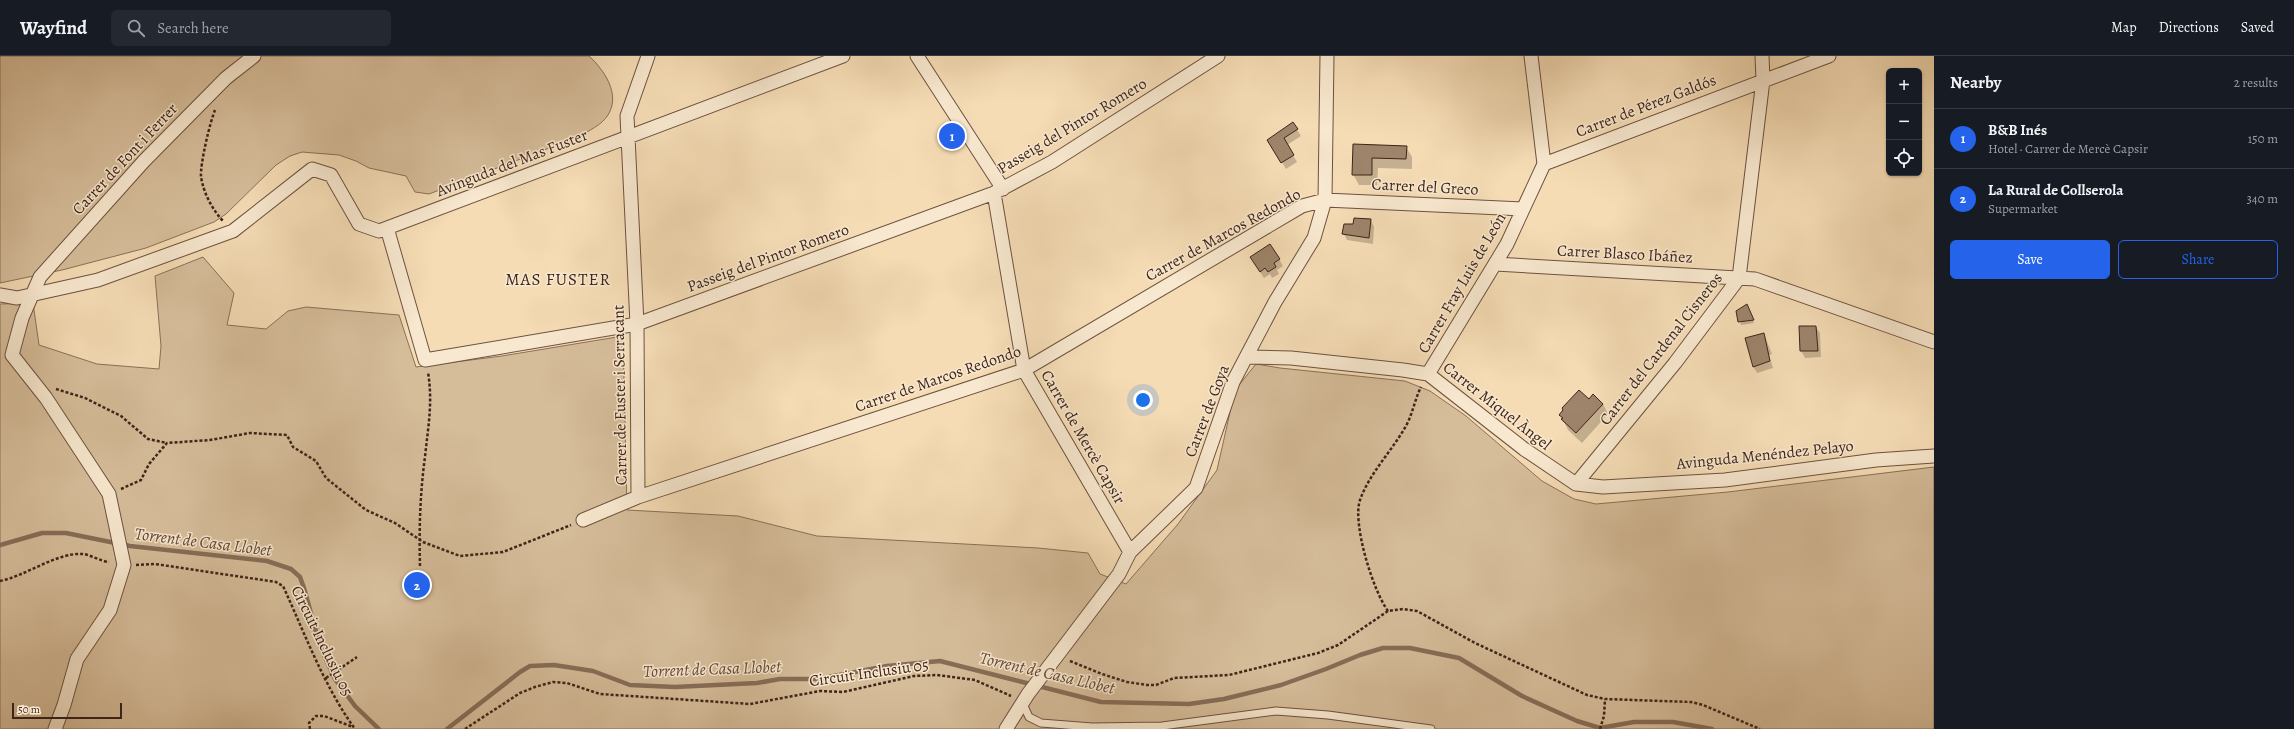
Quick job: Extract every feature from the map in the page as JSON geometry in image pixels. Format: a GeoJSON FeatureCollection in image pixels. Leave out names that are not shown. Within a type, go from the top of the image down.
{"type":"FeatureCollection","features":[{"type":"Feature","properties":{"kind":"street","name":"Carrer de Font i Ferrer"},"geometry":{"type":"LineString","coordinates":[[33,382],[12,355],[22,318],[40,277],[144,161],[226,78],[254,56]]}},
{"type":"Feature","properties":{"kind":"street","name":"Carrer de Fuster i Serracant"},"geometry":{"type":"LineString","coordinates":[[638,497],[637,324],[627,116],[648,56]]}},
{"type":"Feature","properties":{"kind":"street","name":"Avinguda del Mas Fuster"},"geometry":{"type":"LineString","coordinates":[[233,231],[312,169],[331,175],[359,224],[379,231],[843,56]]}},
{"type":"Feature","properties":{"kind":"street","name":"Carrer de Mercè Capsir"},"geometry":{"type":"LineString","coordinates":[[917,56],[998,191],[1024,370],[1130,552]]}},
{"type":"Feature","properties":{"kind":"street","name":"Passeig del Pintor Romero"},"geometry":{"type":"LineString","coordinates":[[425,360],[637,324],[998,191],[1052,162],[1218,56]]}},
{"type":"Feature","properties":{"kind":"street","name":"Carrer de Goya"},"geometry":{"type":"LineString","coordinates":[[1006,729],[1025,698],[1119,574],[1130,552],[1196,488],[1233,382],[1248,357],[1275,302],[1314,238],[1325,200],[1327,56]]}},
{"type":"Feature","properties":{"kind":"street"},"geometry":{"type":"LineString","coordinates":[[1531,56],[1544,164]]}},
{"type":"Feature","properties":{"kind":"street","name":"Carrer del Cardenal Cisneros"},"geometry":{"type":"LineString","coordinates":[[1576,484],[1675,364],[1739,278],[1763,80],[1762,56]]}},
{"type":"Feature","properties":{"kind":"street","name":"Carrer de Pérez Galdós"},"geometry":{"type":"LineString","coordinates":[[1544,164],[1829,56]]}},
{"type":"Feature","properties":{"kind":"street","name":"Carrer Fray Luis de León"},"geometry":{"type":"LineString","coordinates":[[1428,374],[1495,264],[1544,164]]}},
{"type":"Feature","properties":{"kind":"street","name":"Carrer del Greco"},"geometry":{"type":"LineString","coordinates":[[1325,200],[1523,209]]}},
{"type":"Feature","properties":{"kind":"street","name":"Carrer de Marcos Redondo"},"geometry":{"type":"LineString","coordinates":[[583,520],[638,497],[1024,370],[1302,206],[1325,200]]}},
{"type":"Feature","properties":{"kind":"street"},"geometry":{"type":"LineString","coordinates":[[387,228],[425,360]]}},
{"type":"Feature","properties":{"kind":"street"},"geometry":{"type":"LineString","coordinates":[[0,295],[17,298],[98,280],[233,231]]}},
{"type":"Feature","properties":{"kind":"street","name":"Carrer Blasco Ibáñez"},"geometry":{"type":"LineString","coordinates":[[1495,264],[1755,279],[1934,342]]}},
{"type":"Feature","properties":{"kind":"street","name":"Carrer Miquel Àngel"},"geometry":{"type":"LineString","coordinates":[[1248,357],[1298,359],[1428,374],[1524,449],[1576,484]]}},
{"type":"Feature","properties":{"kind":"street"},"geometry":{"type":"LineString","coordinates":[[33,382],[108,494],[124,565],[110,610],[77,659],[64,705],[55,729]]}},
{"type":"Feature","properties":{"kind":"street","name":"Avinguda Menéndez Pelayo"},"geometry":{"type":"LineString","coordinates":[[1576,484],[1603,487],[1725,480],[1876,460],[1934,456]]}},
{"type":"Feature","properties":{"kind":"lane"},"geometry":{"type":"LineString","coordinates":[[1025,698],[1029,717],[1041,723],[1092,727],[1162,726],[1276,711],[1328,715],[1431,729]]}},
{"type":"Feature","properties":{"kind":"path"},"geometry":{"type":"LineString","coordinates":[[216,106],[210,121],[201,176],[211,208],[233,231]]}},
{"type":"Feature","properties":{"kind":"path"},"geometry":{"type":"LineString","coordinates":[[420,566],[419,539],[424,457],[430,424],[430,387],[425,360]]}},
{"type":"Feature","properties":{"kind":"path"},"geometry":{"type":"LineString","coordinates":[[1388,611],[1379,599],[1365,553],[1359,522],[1360,501],[1407,423],[1428,374]]}},
{"type":"Feature","properties":{"kind":"path"},"geometry":{"type":"LineString","coordinates":[[33,382],[84,398],[121,416],[148,439],[167,443],[210,440],[250,433],[287,435],[293,447],[316,461],[326,478],[366,510],[395,523],[419,539],[460,556],[502,552],[583,520]]}},
{"type":"Feature","properties":{"kind":"path"},"geometry":{"type":"LineString","coordinates":[[108,494],[141,480],[149,464],[167,443]]}},
{"type":"Feature","properties":{"kind":"path","name":"Circuit Inclusiu 05"},"geometry":{"type":"LineString","coordinates":[[0,581],[12,579],[64,557],[82,554],[124,565],[155,564],[276,582],[283,586],[326,678],[354,728]]}},
{"type":"Feature","properties":{"kind":"path"},"geometry":{"type":"LineString","coordinates":[[1057,655],[1102,674],[1127,682],[1156,685],[1174,678],[1229,675],[1305,657],[1338,645],[1388,611],[1403,609],[1417,612],[1475,643],[1587,695],[1605,699],[1691,702],[1703,705],[1760,729]]}},
{"type":"Feature","properties":{"kind":"path"},"geometry":{"type":"LineString","coordinates":[[326,678],[357,657]]}},
{"type":"Feature","properties":{"kind":"path","name":"Circuit Inclusiu 05"},"geometry":{"type":"LineString","coordinates":[[465,729],[520,693],[553,682],[567,682],[600,694],[750,704],[820,691],[843,692],[914,676],[937,676],[975,680],[1003,692],[1025,698]]}},
{"type":"Feature","properties":{"kind":"path"},"geometry":{"type":"LineString","coordinates":[[1600,729],[1604,716],[1605,699]]}},
{"type":"Feature","properties":{"kind":"path"},"geometry":{"type":"LineString","coordinates":[[310,729],[309,723],[316,716],[324,716],[354,728]]}},
{"type":"Feature","properties":{"kind":"shaded area"},"geometry":{"type":"Polygon","coordinates":[[[0,56],[589,56],[605,75],[612,91],[613,99],[612,107],[605,119],[594,128],[578,137],[429,194],[415,192],[406,176],[369,168],[356,161],[339,155],[302,152],[290,156],[276,165],[226,214],[214,222],[146,248],[62,270],[0,283],[0,56]]]}},
{"type":"Feature","properties":{"kind":"shaded area"},"geometry":{"type":"Polygon","coordinates":[[[203,257],[234,293],[227,325],[266,329],[288,311],[306,307],[399,315],[416,367],[502,356],[623,336],[627,510],[738,516],[817,536],[1038,548],[1088,553],[1100,574],[1126,584],[1178,524],[1217,470],[1235,390],[1256,364],[1280,368],[1405,381],[1430,391],[1466,416],[1542,481],[1574,499],[1596,504],[1728,492],[1934,467],[1934,729],[0,729],[0,304],[33,303],[39,345],[97,364],[159,369],[161,346],[155,276],[203,257]]]}},
{"type":"Feature","properties":{"kind":"building"},"geometry":{"type":"Polygon","coordinates":[[[1293,122],[1298,129],[1284,138],[1294,155],[1281,163],[1267,140],[1293,122]]]}},
{"type":"Feature","properties":{"kind":"building"},"geometry":{"type":"Polygon","coordinates":[[[1353,144],[1407,146],[1406,159],[1372,158],[1372,175],[1352,175],[1353,144]]]}},
{"type":"Feature","properties":{"kind":"building"},"geometry":{"type":"Polygon","coordinates":[[[1354,218],[1371,219],[1369,238],[1342,234],[1344,224],[1353,224],[1354,218]]]}},
{"type":"Feature","properties":{"kind":"building"},"geometry":{"type":"Polygon","coordinates":[[[1270,244],[1280,259],[1274,263],[1276,267],[1268,272],[1265,268],[1260,272],[1250,257],[1270,244]]]}},
{"type":"Feature","properties":{"kind":"building"},"geometry":{"type":"Polygon","coordinates":[[[1747,304],[1754,320],[1738,322],[1736,311],[1747,304]]]}},
{"type":"Feature","properties":{"kind":"building"},"geometry":{"type":"Polygon","coordinates":[[[1799,326],[1816,326],[1818,351],[1800,351],[1799,326]]]}},
{"type":"Feature","properties":{"kind":"building"},"geometry":{"type":"Polygon","coordinates":[[[1764,333],[1770,361],[1753,367],[1745,338],[1764,333]]]}},
{"type":"Feature","properties":{"kind":"building"},"geometry":{"type":"Polygon","coordinates":[[[1579,390],[1589,399],[1593,394],[1603,404],[1576,433],[1561,419],[1563,418],[1559,415],[1563,410],[1562,408],[1579,390]]]}},
{"type":"Feature","properties":{"kind":"waterway","name":"Torrent de Casa Llobet"},"geometry":{"type":"LineString","coordinates":[[0,545],[42,533],[66,533],[130,546],[267,561],[291,569],[300,577],[320,646],[335,679],[355,706],[379,729]]}},
{"type":"Feature","properties":{"kind":"waterway","name":"Torrent de Casa Llobet"},"geometry":{"type":"LineString","coordinates":[[447,729],[520,672],[530,666],[554,665],[593,671],[630,685],[675,687],[757,683],[780,679],[818,679],[887,666],[940,661],[1101,702],[1189,704],[1224,699],[1281,685],[1360,655],[1383,648],[1410,648],[1459,658],[1522,696],[1577,721],[1600,728],[1634,722],[1673,722],[1712,729]]}},
{"type":"Feature","properties":{"kind":"place","name":"B&B Inés"},"geometry":{"type":"Point","coordinates":[952,136]}},
{"type":"Feature","properties":{"kind":"place","name":"La Rural de Collserola"},"geometry":{"type":"Point","coordinates":[417,585]}},
{"type":"Feature","properties":{"kind":"district","name":"MAS FUSTER"},"geometry":{"type":"Point","coordinates":[558,279]}}]}
